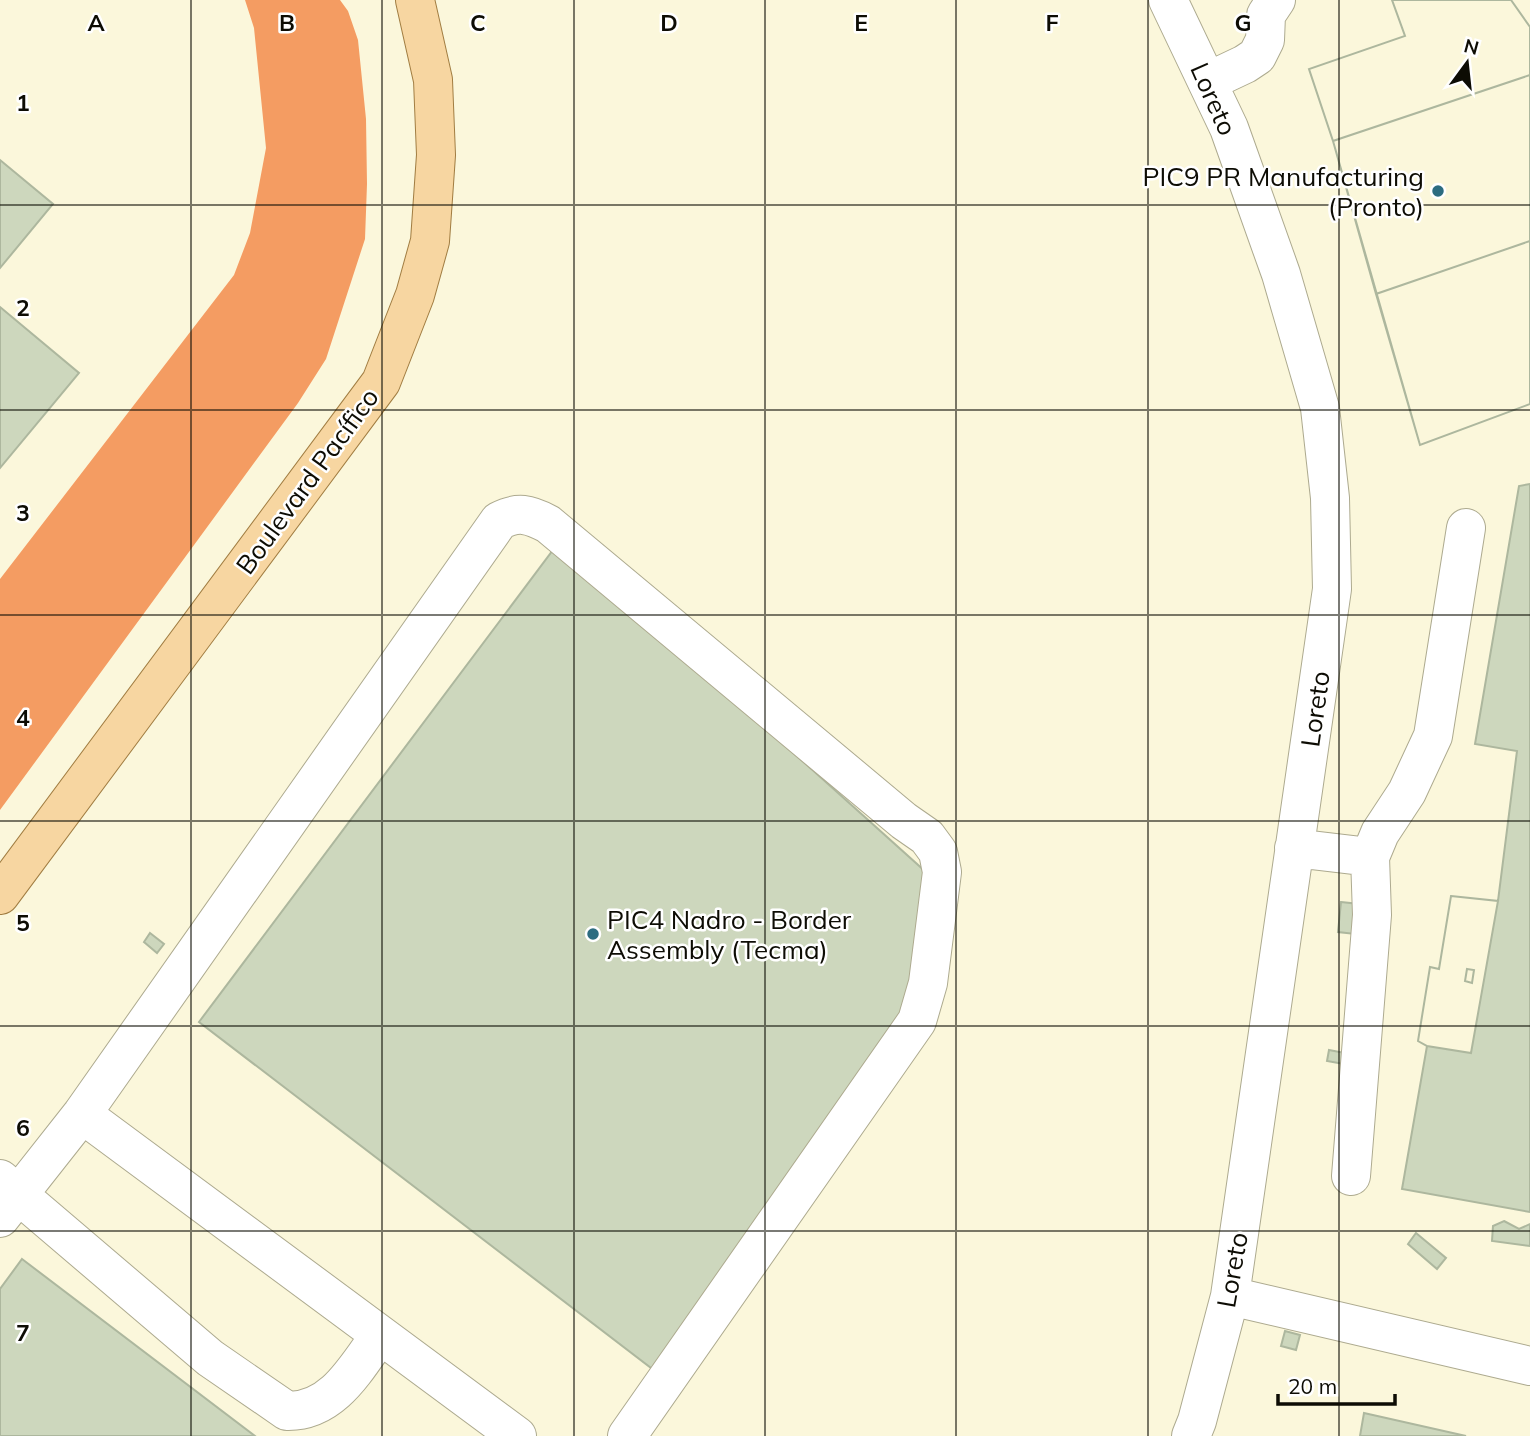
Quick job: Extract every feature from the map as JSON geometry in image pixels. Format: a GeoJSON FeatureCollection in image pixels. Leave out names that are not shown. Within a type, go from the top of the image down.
{"type":"FeatureCollection","features":[{"type":"Feature","properties":{"kind":"main road","name":"Boulevard Pacífico"},"geometry":{"type":"LineString","coordinates":[[0,895],[380,382],[415,295],[430,241],[436,155],[433,80],[415,0]]}},
{"type":"Feature","properties":{"kind":"street","name":"Loreto"},"geometry":{"type":"LineString","coordinates":[[1168,0],[1228,128],[1281,274],[1320,408],[1329,498],[1332,589],[1230,1296],[1198,1421],[1191,1436]]}},
{"type":"Feature","properties":{"kind":"street"},"geometry":{"type":"LineString","coordinates":[[1206,82],[1257,56],[1265,40],[1266,15],[1276,0]]}},
{"type":"Feature","properties":{"kind":"street"},"geometry":{"type":"LineString","coordinates":[[380,1335],[344,1384],[318,1405],[301,1411],[287,1411],[210,1358],[6,1197],[82,1114],[499,521],[512,514],[523,514],[548,524],[894,813],[927,837],[938,852],[943,872],[928,983],[917,1021],[627,1436]]}},
{"type":"Feature","properties":{"kind":"street"},"geometry":{"type":"LineString","coordinates":[[1351,1176],[1372,915],[1370,857],[1380,833],[1408,792],[1433,736],[1466,528]]}},
{"type":"Feature","properties":{"kind":"street"},"geometry":{"type":"LineString","coordinates":[[1294,848],[1370,857]]}},
{"type":"Feature","properties":{"kind":"street"},"geometry":{"type":"LineString","coordinates":[[82,1114],[517,1436]]}},
{"type":"Feature","properties":{"kind":"street"},"geometry":{"type":"LineString","coordinates":[[1230,1296],[1530,1366]]}},
{"type":"Feature","properties":{"kind":"shaded area"},"geometry":{"type":"Polygon","coordinates":[[[245,0],[340,0],[348,11],[358,40],[366,119],[365,239],[326,359],[298,403],[0,810],[0,579],[234,275],[250,233],[266,148],[254,28],[245,0]]]}},
{"type":"Feature","properties":{"kind":"building"},"geometry":{"type":"Polygon","coordinates":[[[1392,0],[1511,0],[1530,27],[1530,404],[1420,445],[1333,141],[1309,69],[1405,36],[1392,0]]]}},
{"type":"Feature","properties":{"kind":"building","name":"PIC9 PR Manufacturing (Pronto)"},"geometry":{"type":"Polygon","coordinates":[[[1392,0],[1511,0],[1530,27],[1530,75],[1333,141],[1309,69],[1405,36],[1392,0]]]}},
{"type":"Feature","properties":{"kind":"building","name":"PIC9 PR Manufacturing (Pronto)"},"geometry":{"type":"Polygon","coordinates":[[[1530,75],[1530,241],[1376,294],[1333,141],[1530,75]]]}},
{"type":"Feature","properties":{"kind":"building"},"geometry":{"type":"Polygon","coordinates":[[[0,160],[53,204],[0,268],[0,160]]]}},
{"type":"Feature","properties":{"kind":"building","name":"PIC9 PR Manufacturing (Pronto)"},"geometry":{"type":"Polygon","coordinates":[[[1530,241],[1530,404],[1420,445],[1376,294],[1530,241]]]}},
{"type":"Feature","properties":{"kind":"building"},"geometry":{"type":"Polygon","coordinates":[[[0,307],[79,373],[0,468],[0,307]]]}},
{"type":"Feature","properties":{"kind":"building"},"geometry":{"type":"Polygon","coordinates":[[[1530,484],[1530,1212],[1402,1189],[1427,1046],[1418,1041],[1430,967],[1439,969],[1451,896],[1498,901],[1517,751],[1475,744],[1519,486],[1530,484]]]}},
{"type":"Feature","properties":{"kind":"building","name":"PIC4 Nadro - Border Assembly (Tecma)"},"geometry":{"type":"Polygon","coordinates":[[[556,546],[618,595],[927,873],[915,995],[655,1371],[199,1022],[556,546]]]}},
{"type":"Feature","properties":{"kind":"building"},"geometry":{"type":"Polygon","coordinates":[[[1451,896],[1498,901],[1471,1053],[1427,1046],[1418,1041],[1430,967],[1439,969],[1451,896]],[[1467,969],[1465,981],[1472,983],[1474,970],[1467,969]]]}},
{"type":"Feature","properties":{"kind":"building"},"geometry":{"type":"Polygon","coordinates":[[[1341,902],[1359,904],[1355,934],[1338,932],[1341,902]]]}},
{"type":"Feature","properties":{"kind":"building"},"geometry":{"type":"Polygon","coordinates":[[[150,933],[164,944],[157,953],[144,942],[150,933]]]}},
{"type":"Feature","properties":{"kind":"building"},"geometry":{"type":"Polygon","coordinates":[[[1467,969],[1474,970],[1472,983],[1465,981],[1467,969]]]}},
{"type":"Feature","properties":{"kind":"building"},"geometry":{"type":"Polygon","coordinates":[[[1329,1050],[1345,1053],[1344,1064],[1327,1061],[1329,1050]]]}},
{"type":"Feature","properties":{"kind":"building"},"geometry":{"type":"Polygon","coordinates":[[[1504,1221],[1519,1229],[1530,1224],[1530,1246],[1492,1241],[1493,1226],[1504,1221]]]}},
{"type":"Feature","properties":{"kind":"building"},"geometry":{"type":"Polygon","coordinates":[[[1416,1233],[1446,1258],[1437,1269],[1408,1244],[1416,1233]]]}},
{"type":"Feature","properties":{"kind":"building"},"geometry":{"type":"Polygon","coordinates":[[[22,1259],[255,1436],[0,1436],[0,1289],[22,1259]]]}},
{"type":"Feature","properties":{"kind":"building"},"geometry":{"type":"Polygon","coordinates":[[[1285,1331],[1300,1335],[1296,1350],[1281,1346],[1285,1331]]]}},
{"type":"Feature","properties":{"kind":"building"},"geometry":{"type":"Polygon","coordinates":[[[1364,1413],[1466,1436],[1360,1436],[1364,1413]]]}},
{"type":"Feature","properties":{"kind":"place","name":"PIC9 PR Manufacturing (Pronto)"},"geometry":{"type":"Point","coordinates":[1438,191]}},
{"type":"Feature","properties":{"kind":"place","name":"PIC4 Nadro - Border Assembly (Tecma)"},"geometry":{"type":"Point","coordinates":[593,934]}}]}
